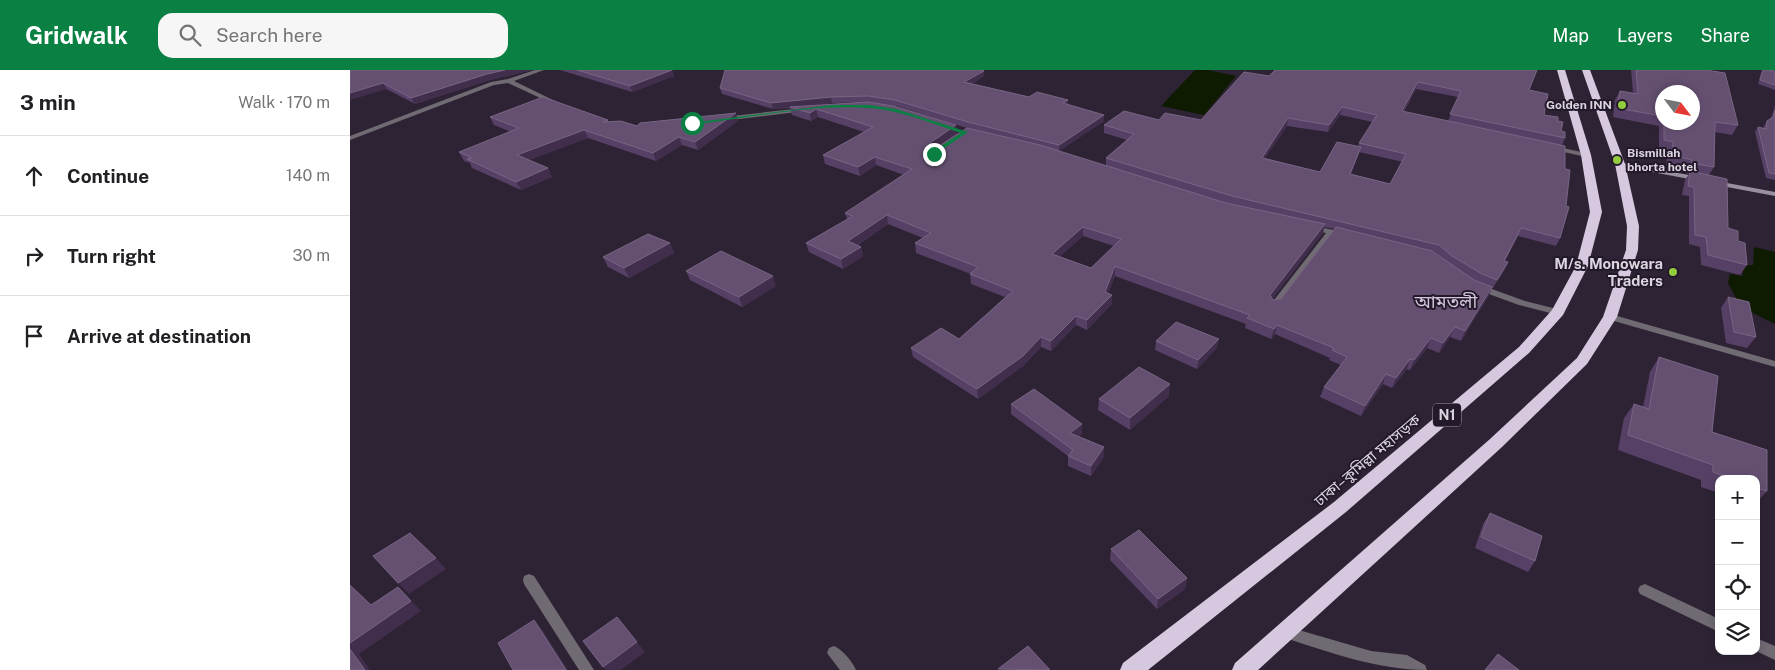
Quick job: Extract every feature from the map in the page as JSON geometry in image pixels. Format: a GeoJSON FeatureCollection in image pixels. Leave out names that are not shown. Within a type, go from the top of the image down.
{"type":"FeatureCollection","features":[{"type":"Feature","properties":{"kind":"highway","name":"ঢাকা–কুমিল্লা মহাসড়ক"},"geometry":{"type":"LineString","coordinates":[[1131,670],[1340,507],[1524,350],[1558,312],[1582,266],[1596,212],[1586,155],[1561,70]]}},
{"type":"Feature","properties":{"kind":"highway"},"geometry":{"type":"LineString","coordinates":[[1243,670],[1496,443],[1582,361],[1610,317],[1632,250],[1633,226],[1620,164],[1586,70]]}},
{"type":"Feature","properties":{"kind":"main road"},"geometry":{"type":"LineString","coordinates":[[1620,164],[1775,194]]}},
{"type":"Feature","properties":{"kind":"street"},"geometry":{"type":"LineString","coordinates":[[350,138],[493,83],[509,81],[541,70]]}},
{"type":"Feature","properties":{"kind":"street"},"geometry":{"type":"LineString","coordinates":[[509,81],[563,106]]}},
{"type":"Feature","properties":{"kind":"street"},"geometry":{"type":"LineString","coordinates":[[710,121],[813,109]]}},
{"type":"Feature","properties":{"kind":"street"},"geometry":{"type":"LineString","coordinates":[[1549,147],[1586,155]]}},
{"type":"Feature","properties":{"kind":"street"},"geometry":{"type":"LineString","coordinates":[[1305,225],[1358,237]]}},
{"type":"Feature","properties":{"kind":"street"},"geometry":{"type":"LineString","coordinates":[[1274,306],[1332,232]]}},
{"type":"Feature","properties":{"kind":"street"},"geometry":{"type":"LineString","coordinates":[[1468,281],[1522,303],[1558,312]]}},
{"type":"Feature","properties":{"kind":"street"},"geometry":{"type":"LineString","coordinates":[[1610,317],[1775,364]]}},
{"type":"Feature","properties":{"kind":"street"},"geometry":{"type":"LineString","coordinates":[[529,580],[587,670]]}},
{"type":"Feature","properties":{"kind":"street"},"geometry":{"type":"LineString","coordinates":[[1645,590],[1715,624]]}},
{"type":"Feature","properties":{"kind":"street"},"geometry":{"type":"LineString","coordinates":[[1285,632],[1371,658],[1407,662],[1420,670]]}},
{"type":"Feature","properties":{"kind":"street"},"geometry":{"type":"LineString","coordinates":[[1760,646],[1775,653]]}},
{"type":"Feature","properties":{"kind":"street"},"geometry":{"type":"LineString","coordinates":[[834,654],[849,670]]}},
{"type":"Feature","properties":{"kind":"shaded area"},"geometry":{"type":"Polygon","coordinates":[[[1195,70],[1208,70],[1236,76],[1204,115],[1161,106],[1195,70]]]}},
{"type":"Feature","properties":{"kind":"shaded area"},"geometry":{"type":"Polygon","coordinates":[[[1754,247],[1775,252],[1775,324],[1741,307],[1728,283],[1730,274],[1743,276],[1743,265],[1753,265],[1754,247]]]}},
{"type":"Feature","properties":{"kind":"building"},"geometry":{"type":"Polygon","coordinates":[[[350,70],[505,70],[411,98],[383,83],[350,93],[350,70]]]}},
{"type":"Feature","properties":{"kind":"building"},"geometry":{"type":"Polygon","coordinates":[[[577,70],[672,70],[630,86],[577,70]]]}},
{"type":"Feature","properties":{"kind":"building"},"geometry":{"type":"Polygon","coordinates":[[[725,70],[981,70],[984,71],[964,82],[1029,97],[1037,92],[1068,100],[1063,103],[1104,115],[1059,145],[968,122],[895,100],[868,96],[831,97],[771,103],[720,88],[725,70]]]}},
{"type":"Feature","properties":{"kind":"building"},"geometry":{"type":"Polygon","coordinates":[[[1275,70],[1537,70],[1529,90],[1548,94],[1544,115],[1558,117],[1558,121],[1563,122],[1561,131],[1565,132],[1565,138],[1450,114],[1461,91],[1418,82],[1402,111],[1565,146],[1565,169],[1570,170],[1566,206],[1569,207],[1560,238],[1521,228],[1504,261],[1508,262],[1497,280],[1482,274],[1452,256],[1439,245],[1232,196],[1106,158],[1134,134],[1104,125],[1124,111],[1159,120],[1165,113],[1201,120],[1244,72],[1269,76],[1275,70]],[[1342,107],[1329,125],[1288,118],[1262,158],[1320,172],[1337,142],[1361,147],[1350,174],[1390,184],[1406,154],[1359,143],[1377,115],[1342,107]]]}},
{"type":"Feature","properties":{"kind":"building"},"geometry":{"type":"Polygon","coordinates":[[[1636,70],[1706,70],[1725,73],[1738,125],[1715,122],[1714,167],[1691,163],[1692,160],[1672,155],[1673,142],[1664,140],[1664,130],[1700,130],[1700,85],[1655,85],[1655,115],[1617,108],[1620,91],[1638,94],[1636,70]]]}},
{"type":"Feature","properties":{"kind":"building"},"geometry":{"type":"Polygon","coordinates":[[[1763,70],[1775,71],[1775,85],[1760,80],[1763,70]]]}},
{"type":"Feature","properties":{"kind":"building"},"geometry":{"type":"Polygon","coordinates":[[[543,97],[608,120],[603,122],[621,121],[637,126],[640,123],[736,113],[695,142],[679,137],[653,153],[584,130],[517,155],[548,168],[516,182],[467,159],[472,158],[459,152],[519,128],[490,117],[543,97]]]}},
{"type":"Feature","properties":{"kind":"building"},"geometry":{"type":"Polygon","coordinates":[[[868,102],[893,106],[956,125],[930,143],[931,148],[936,148],[967,128],[1040,145],[1226,203],[1325,224],[1270,295],[1273,300],[1281,299],[1336,227],[1432,251],[1474,280],[1492,287],[1465,331],[1455,327],[1443,343],[1431,338],[1414,360],[1410,359],[1396,378],[1386,374],[1365,406],[1324,387],[1347,357],[1332,350],[1334,348],[1277,325],[1274,329],[1247,318],[1250,315],[1115,266],[1105,292],[1112,295],[1087,320],[1076,316],[1051,341],[1041,337],[1023,356],[977,389],[911,348],[941,328],[959,339],[1013,291],[970,274],[978,267],[915,243],[931,233],[887,215],[848,241],[861,247],[841,259],[806,243],[853,216],[845,213],[912,169],[875,157],[858,167],[823,155],[873,127],[816,109],[810,113],[790,107],[868,102]],[[1083,227],[1052,254],[1091,268],[1121,239],[1083,227]]]}},
{"type":"Feature","properties":{"kind":"building"},"geometry":{"type":"Polygon","coordinates":[[[1775,111],[1775,174],[1769,173],[1758,127],[1766,129],[1767,121],[1773,117],[1775,111]]]}},
{"type":"Feature","properties":{"kind":"building"},"geometry":{"type":"Polygon","coordinates":[[[1690,171],[1727,179],[1728,228],[1738,231],[1738,241],[1745,243],[1747,265],[1708,255],[1706,237],[1695,235],[1694,187],[1688,186],[1690,171]]]}},
{"type":"Feature","properties":{"kind":"building"},"geometry":{"type":"Polygon","coordinates":[[[648,234],[670,243],[624,268],[603,257],[648,234]]]}},
{"type":"Feature","properties":{"kind":"building"},"geometry":{"type":"Polygon","coordinates":[[[721,251],[773,276],[739,297],[686,271],[721,251]]]}},
{"type":"Feature","properties":{"kind":"building"},"geometry":{"type":"Polygon","coordinates":[[[1728,297],[1749,302],[1756,337],[1734,332],[1728,297]]]}},
{"type":"Feature","properties":{"kind":"building"},"geometry":{"type":"Polygon","coordinates":[[[1176,322],[1219,339],[1198,360],[1156,341],[1176,322]]]}},
{"type":"Feature","properties":{"kind":"building"},"geometry":{"type":"Polygon","coordinates":[[[1659,357],[1718,376],[1712,432],[1767,450],[1767,491],[1760,489],[1760,475],[1721,475],[1713,472],[1713,465],[1628,435],[1634,404],[1649,409],[1659,357]]]}},
{"type":"Feature","properties":{"kind":"building"},"geometry":{"type":"Polygon","coordinates":[[[1139,367],[1170,384],[1130,418],[1099,399],[1139,367]]]}},
{"type":"Feature","properties":{"kind":"building"},"geometry":{"type":"Polygon","coordinates":[[[1034,389],[1082,424],[1070,433],[1104,447],[1091,466],[1068,456],[1073,450],[1011,404],[1034,389]]]}},
{"type":"Feature","properties":{"kind":"building"},"geometry":{"type":"Polygon","coordinates":[[[1490,513],[1542,536],[1535,561],[1481,537],[1490,513]]]}},
{"type":"Feature","properties":{"kind":"building"},"geometry":{"type":"Polygon","coordinates":[[[1139,530],[1187,578],[1158,599],[1111,549],[1139,530]]]}},
{"type":"Feature","properties":{"kind":"building"},"geometry":{"type":"Polygon","coordinates":[[[410,533],[436,558],[398,583],[373,556],[410,533]]]}},
{"type":"Feature","properties":{"kind":"building"},"geometry":{"type":"Polygon","coordinates":[[[350,585],[371,605],[398,587],[411,601],[350,643],[350,585]]]}},
{"type":"Feature","properties":{"kind":"building"},"geometry":{"type":"Polygon","coordinates":[[[617,617],[637,642],[603,667],[583,641],[617,617]]]}},
{"type":"Feature","properties":{"kind":"building"},"geometry":{"type":"Polygon","coordinates":[[[534,620],[566,670],[513,670],[498,643],[534,620]]]}},
{"type":"Feature","properties":{"kind":"building"},"geometry":{"type":"Polygon","coordinates":[[[1028,646],[1050,670],[998,669],[1028,646]]]}},
{"type":"Feature","properties":{"kind":"building"},"geometry":{"type":"Polygon","coordinates":[[[350,649],[365,670],[350,670],[350,649]]]}},
{"type":"Feature","properties":{"kind":"building"},"geometry":{"type":"Polygon","coordinates":[[[1498,654],[1519,670],[1485,670],[1498,654]]]}},
{"type":"Feature","properties":{"kind":"place","name":"Golden INN"},"geometry":{"type":"Point","coordinates":[1622,105]}},
{"type":"Feature","properties":{"kind":"place","name":"Bismillah bhorta hotel"},"geometry":{"type":"Point","coordinates":[1617,160]}},
{"type":"Feature","properties":{"kind":"place","name":"M/s. Monowara Traders"},"geometry":{"type":"Point","coordinates":[1673,272]}},
{"type":"Feature","properties":{"kind":"district","name":"আমতলী"},"geometry":{"type":"Point","coordinates":[1446,301]}},
{"type":"Feature","properties":{"kind":"route"},"geometry":{"type":"LineString","coordinates":[[692,123],[832,107],[869,106],[896,110],[966,132],[934,154]]}}]}
